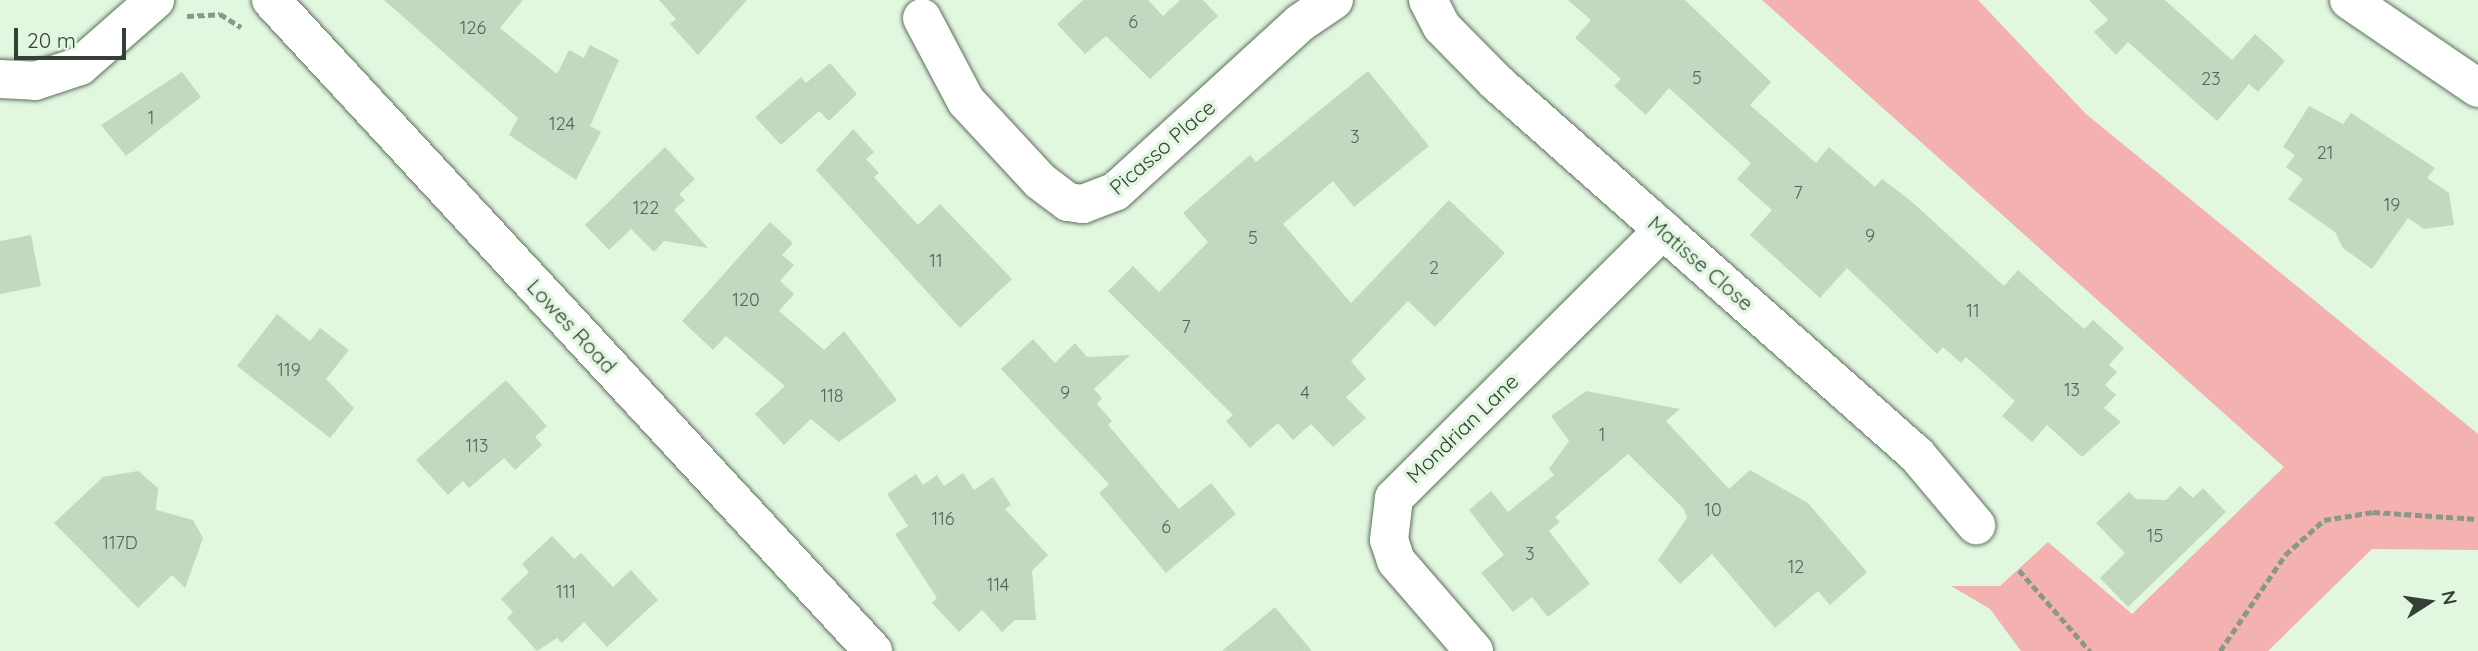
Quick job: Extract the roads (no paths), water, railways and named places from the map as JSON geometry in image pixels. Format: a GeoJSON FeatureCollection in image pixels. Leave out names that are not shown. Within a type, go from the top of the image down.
{"type":"FeatureCollection","features":[{"type":"Feature","properties":{"kind":"street"},"geometry":{"type":"LineString","coordinates":[[0,79],[35,81],[80,66],[155,0]]}},
{"type":"Feature","properties":{"kind":"street","name":"Lowes Road"},"geometry":{"type":"LineString","coordinates":[[271,0],[873,651]]}},
{"type":"Feature","properties":{"kind":"street","name":"Picasso Place"},"geometry":{"type":"LineString","coordinates":[[922,18],[966,100],[1040,181],[1068,202],[1083,204],[1115,192],[1300,23],[1335,0]]}},
{"type":"Feature","properties":{"kind":"street","name":"Matisse Close"},"geometry":{"type":"LineString","coordinates":[[1428,0],[1442,27],[1496,82],[1917,455],[1976,525]]}},
{"type":"Feature","properties":{"kind":"street"},"geometry":{"type":"LineString","coordinates":[[2349,0],[2478,88]]}},
{"type":"Feature","properties":{"kind":"street","name":"Mondrian Lane"},"geometry":{"type":"LineString","coordinates":[[1475,651],[1396,561],[1389,540],[1394,498],[1664,230]]}}]}
